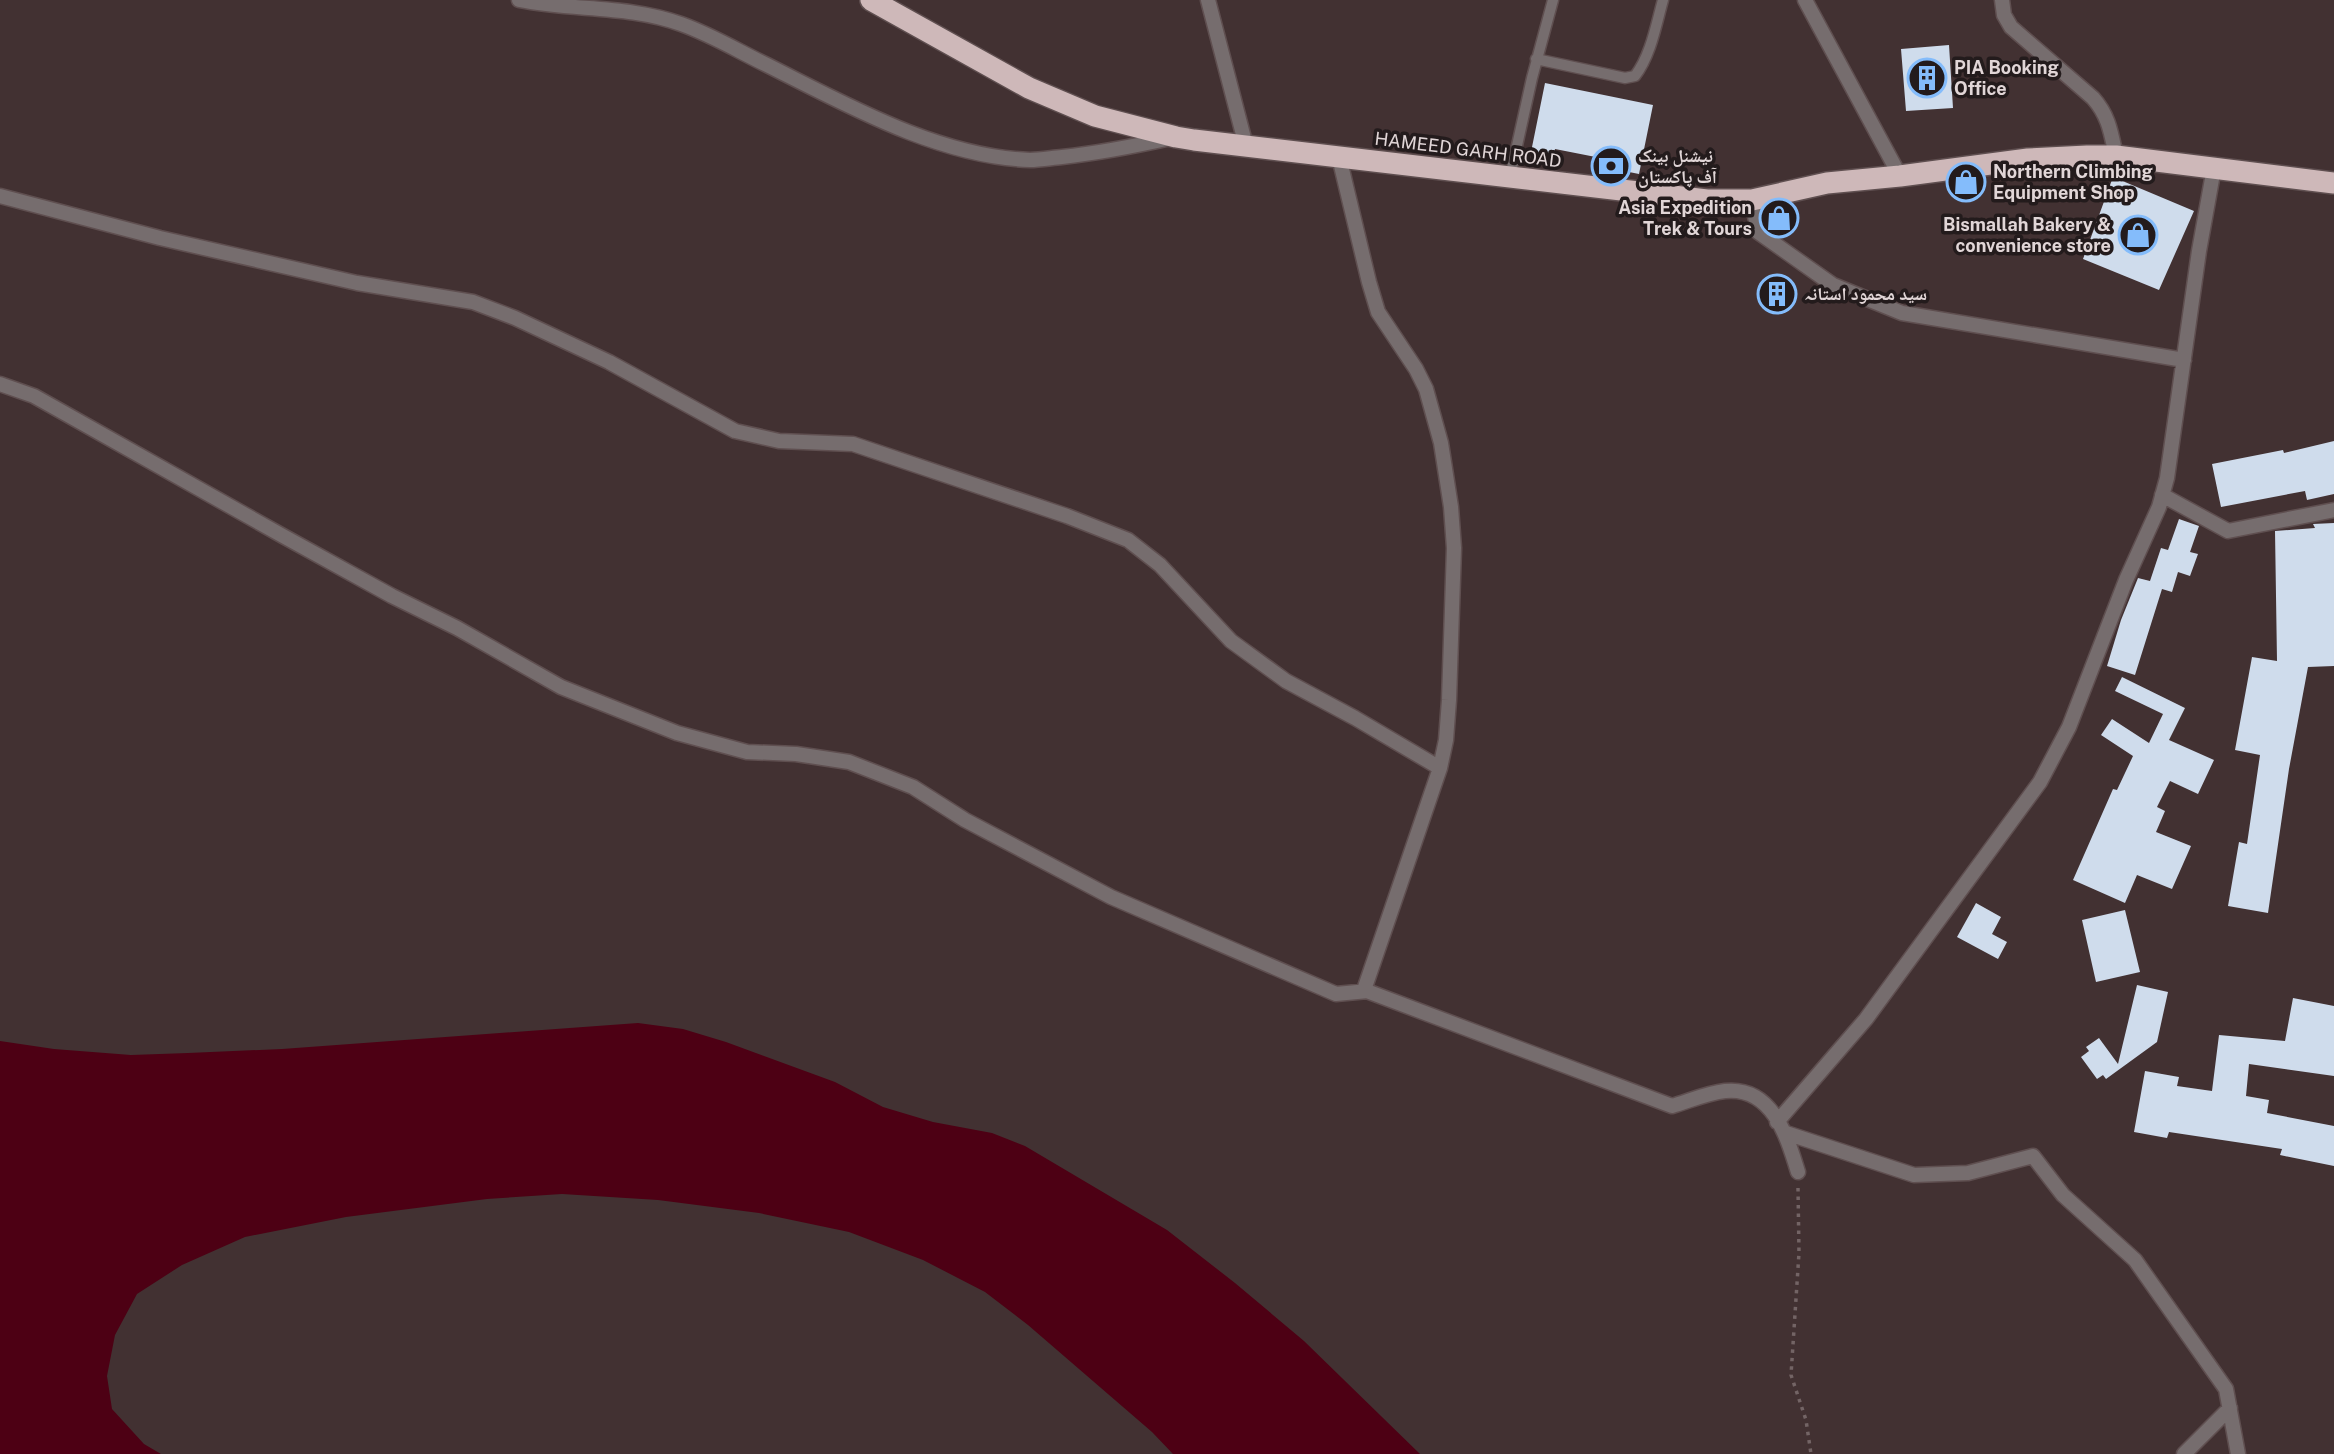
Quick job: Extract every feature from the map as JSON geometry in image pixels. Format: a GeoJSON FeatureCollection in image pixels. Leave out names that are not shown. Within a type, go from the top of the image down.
{"type":"FeatureCollection","features":[{"type":"Feature","properties":{"kind":"highway","name":"HAMEED GARH ROAD"},"geometry":{"type":"LineString","coordinates":[[871,0],[1029,88],[1094,116],[1176,138],[1707,200],[1752,200],[1827,183],[2028,159],[2116,156],[2334,183]]}},
{"type":"Feature","properties":{"kind":"street"},"geometry":{"type":"LineString","coordinates":[[519,0],[546,5],[630,10],[681,23],[892,125],[981,155],[1032,160],[1091,155],[1176,138]]}},
{"type":"Feature","properties":{"kind":"street"},"geometry":{"type":"LineString","coordinates":[[1208,0],[1246,146]]}},
{"type":"Feature","properties":{"kind":"street"},"geometry":{"type":"LineString","coordinates":[[1805,0],[1900,176]]}},
{"type":"Feature","properties":{"kind":"street"},"geometry":{"type":"LineString","coordinates":[[2002,0],[2004,15],[2011,27],[2104,110],[2116,156]]}},
{"type":"Feature","properties":{"kind":"street"},"geometry":{"type":"LineString","coordinates":[[1339,157],[1368,282],[1378,312],[1426,389],[1441,443],[1454,548],[1450,700],[1446,740],[1440,768],[1364,990],[1672,1106],[1723,1091],[1744,1091],[1755,1095],[1765,1102],[1782,1128],[1798,1172]]}},
{"type":"Feature","properties":{"kind":"street"},"geometry":{"type":"LineString","coordinates":[[1782,1128],[1866,1019],[2040,782],[2069,727],[2126,580],[2146,539],[2167,478],[2199,251],[2214,168]]}},
{"type":"Feature","properties":{"kind":"street"},"geometry":{"type":"LineString","coordinates":[[0,196],[160,238],[357,283],[473,302],[516,318],[609,362],[735,430],[779,441],[853,444],[1067,516],[1128,540],[1160,565],[1231,641],[1286,681],[1440,768]]}},
{"type":"Feature","properties":{"kind":"street"},"geometry":{"type":"LineString","coordinates":[[1752,200],[1758,232],[1833,285],[1902,313],[2184,360]]}},
{"type":"Feature","properties":{"kind":"street"},"geometry":{"type":"LineString","coordinates":[[0,384],[34,396],[561,687],[677,733],[747,752],[796,754],[849,762],[913,787],[965,820],[1111,897],[1336,994],[1368,991]]}},
{"type":"Feature","properties":{"kind":"street"},"geometry":{"type":"LineString","coordinates":[[2162,495],[2228,531],[2334,510]]}},
{"type":"Feature","properties":{"kind":"street"},"geometry":{"type":"LineString","coordinates":[[1782,1128],[1914,1175],[1968,1173],[2033,1156],[2063,1195],[2134,1260],[2227,1389],[2238,1454]]}},
{"type":"Feature","properties":{"kind":"street"},"geometry":{"type":"LineString","coordinates":[[2185,1454],[2230,1408]]}},
{"type":"Feature","properties":{"kind":"lane"},"geometry":{"type":"LineString","coordinates":[[1510,177],[1536,59],[1553,0]]}},
{"type":"Feature","properties":{"kind":"lane"},"geometry":{"type":"LineString","coordinates":[[1536,59],[1626,78],[1635,76],[1649,48],[1663,0]]}},
{"type":"Feature","properties":{"kind":"path"},"geometry":{"type":"LineString","coordinates":[[1798,1172],[1800,1253],[1791,1375],[1806,1420],[1811,1454]]}},
{"type":"Feature","properties":{"kind":"shaded area"},"geometry":{"type":"Polygon","coordinates":[[[638,1023],[683,1029],[726,1042],[835,1082],[883,1107],[933,1122],[992,1133],[1025,1146],[1167,1230],[1235,1283],[1304,1341],[1420,1454],[1173,1454],[1152,1432],[1028,1325],[985,1292],[923,1260],[849,1232],[759,1213],[658,1200],[562,1194],[487,1199],[346,1217],[245,1237],[182,1265],[137,1294],[115,1335],[107,1376],[112,1409],[144,1444],[161,1454],[0,1454],[0,1041],[54,1049],[131,1055],[282,1049],[638,1023]]]}},
{"type":"Feature","properties":{"kind":"building","name":"PIA Booking Office"},"geometry":{"type":"Polygon","coordinates":[[[1949,45],[1953,108],[1906,111],[1901,49],[1949,45]]]}},
{"type":"Feature","properties":{"kind":"building"},"geometry":{"type":"Polygon","coordinates":[[[1545,83],[1653,105],[1639,174],[1619,170],[1621,162],[1555,149],[1553,157],[1531,152],[1545,83]]]}},
{"type":"Feature","properties":{"kind":"building","name":"Bismallah Bakery & convenience store"},"geometry":{"type":"Polygon","coordinates":[[[2113,177],[2194,211],[2159,290],[2083,259],[2113,177]]]}},
{"type":"Feature","properties":{"kind":"building","name":"سید محمود استانہ"},"geometry":{"type":"Polygon","coordinates":[[[1790,280],[1792,305],[1764,307],[1762,282],[1790,280]]]}},
{"type":"Feature","properties":{"kind":"building"},"geometry":{"type":"Polygon","coordinates":[[[2334,441],[2334,494],[2307,500],[2305,491],[2221,507],[2212,464],[2283,450],[2284,453],[2334,441]]]}},
{"type":"Feature","properties":{"kind":"building"},"geometry":{"type":"Polygon","coordinates":[[[2179,519],[2199,526],[2190,552],[2198,554],[2190,576],[2178,572],[2172,592],[2162,589],[2135,675],[2107,666],[2138,578],[2150,581],[2161,548],[2168,550],[2179,519]]]}},
{"type":"Feature","properties":{"kind":"building"},"geometry":{"type":"Polygon","coordinates":[[[2334,523],[2334,666],[2308,667],[2289,769],[2268,913],[2228,906],[2239,842],[2247,844],[2260,755],[2235,750],[2252,657],[2277,661],[2275,531],[2315,528],[2313,524],[2334,523]]]}},
{"type":"Feature","properties":{"kind":"building"},"geometry":{"type":"Polygon","coordinates":[[[2122,677],[2185,708],[2169,740],[2214,760],[2198,794],[2170,781],[2157,807],[2165,811],[2156,832],[2191,846],[2172,889],[2137,875],[2125,903],[2073,880],[2113,789],[2117,790],[2133,756],[2101,735],[2112,719],[2149,743],[2163,714],[2115,691],[2122,677]]]}},
{"type":"Feature","properties":{"kind":"building"},"geometry":{"type":"Polygon","coordinates":[[[1976,903],[2001,917],[1992,934],[2007,942],[1998,959],[1957,937],[1976,903]]]}},
{"type":"Feature","properties":{"kind":"building"},"geometry":{"type":"Polygon","coordinates":[[[2125,910],[2140,972],[2096,982],[2082,920],[2125,910]]]}},
{"type":"Feature","properties":{"kind":"building"},"geometry":{"type":"Polygon","coordinates":[[[2137,985],[2168,992],[2157,1042],[2106,1079],[2103,1075],[2097,1079],[2081,1057],[2089,1051],[2086,1047],[2099,1038],[2118,1064],[2137,985]]]}},
{"type":"Feature","properties":{"kind":"building"},"geometry":{"type":"Polygon","coordinates":[[[2293,998],[2334,1006],[2334,1076],[2249,1064],[2246,1096],[2269,1100],[2267,1113],[2334,1126],[2334,1166],[2280,1155],[2282,1149],[2169,1132],[2167,1138],[2134,1132],[2145,1071],[2179,1077],[2177,1086],[2212,1091],[2219,1035],[2285,1041],[2293,998]]]}},
{"type":"Feature","properties":{"kind":"place","name":"PIA Booking Office"},"geometry":{"type":"Point","coordinates":[1927,78]}},
{"type":"Feature","properties":{"kind":"place","name":"نیشنل بینک آف پاکستان"},"geometry":{"type":"Point","coordinates":[1611,166]}},
{"type":"Feature","properties":{"kind":"place","name":"Northern Climbing Equipment Shop"},"geometry":{"type":"Point","coordinates":[1966,182]}},
{"type":"Feature","properties":{"kind":"place","name":"Asia Expedition Trek & Tours"},"geometry":{"type":"Point","coordinates":[1779,218]}},
{"type":"Feature","properties":{"kind":"place","name":"Bismallah Bakery & convenience store"},"geometry":{"type":"Point","coordinates":[2138,235]}},
{"type":"Feature","properties":{"kind":"place","name":"سید محمود استانہ"},"geometry":{"type":"Point","coordinates":[1777,294]}}]}
